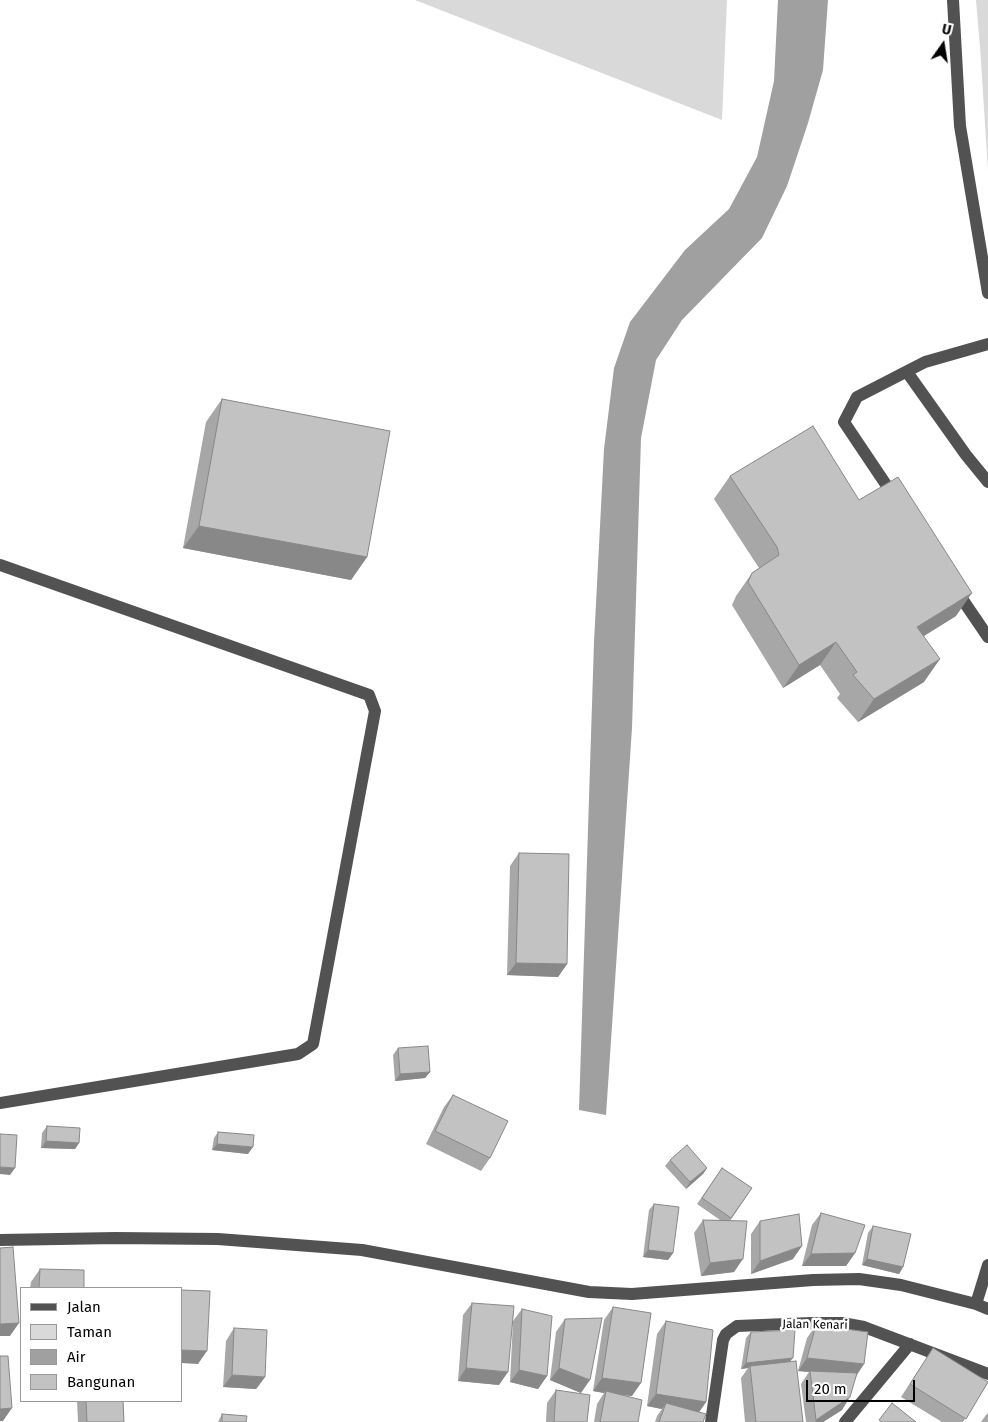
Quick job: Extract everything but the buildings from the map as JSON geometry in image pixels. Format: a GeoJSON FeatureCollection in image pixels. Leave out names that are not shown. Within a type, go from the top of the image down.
{"type":"FeatureCollection","features":[{"type":"Feature","properties":{"kind":"street"},"geometry":{"type":"LineString","coordinates":[[953,0],[960,126],[988,293]]}},
{"type":"Feature","properties":{"kind":"street"},"geometry":{"type":"LineString","coordinates":[[904,512],[844,422],[857,397],[925,362],[988,344]]}},
{"type":"Feature","properties":{"kind":"street"},"geometry":{"type":"LineString","coordinates":[[907,372],[966,455],[988,482]]}},
{"type":"Feature","properties":{"kind":"street"},"geometry":{"type":"LineString","coordinates":[[0,565],[369,695],[375,710],[313,1044],[298,1054],[0,1103]]}},
{"type":"Feature","properties":{"kind":"street"},"geometry":{"type":"LineString","coordinates":[[947,577],[988,638]]}},
{"type":"Feature","properties":{"kind":"street"},"geometry":{"type":"LineString","coordinates":[[0,1240],[218,1239],[352,1249],[588,1292],[632,1294],[813,1280],[859,1280],[901,1285],[982,1307],[988,1265]]}},
{"type":"Feature","properties":{"kind":"street","name":"Jalan Kenari"},"geometry":{"type":"LineString","coordinates":[[711,1422],[723,1340],[726,1334],[737,1326],[811,1322],[842,1323],[864,1327],[988,1374]]}},
{"type":"Feature","properties":{"kind":"street"},"geometry":{"type":"LineString","coordinates":[[845,1422],[910,1344]]}},
{"type":"Feature","properties":{"kind":"green space"},"geometry":{"type":"Polygon","coordinates":[[[415,0],[727,0],[722,120],[415,0]]]}},
{"type":"Feature","properties":{"kind":"green space"},"geometry":{"type":"Polygon","coordinates":[[[976,0],[988,0],[988,170],[980,47],[976,0]]]}},
{"type":"Feature","properties":{"kind":"water"},"geometry":{"type":"Polygon","coordinates":[[[778,0],[828,0],[823,70],[808,123],[787,186],[762,238],[682,320],[656,360],[641,438],[632,728],[606,1115],[579,1110],[594,642],[604,449],[614,368],[630,322],[685,250],[729,209],[757,157],[774,81],[778,0]]]}}]}
